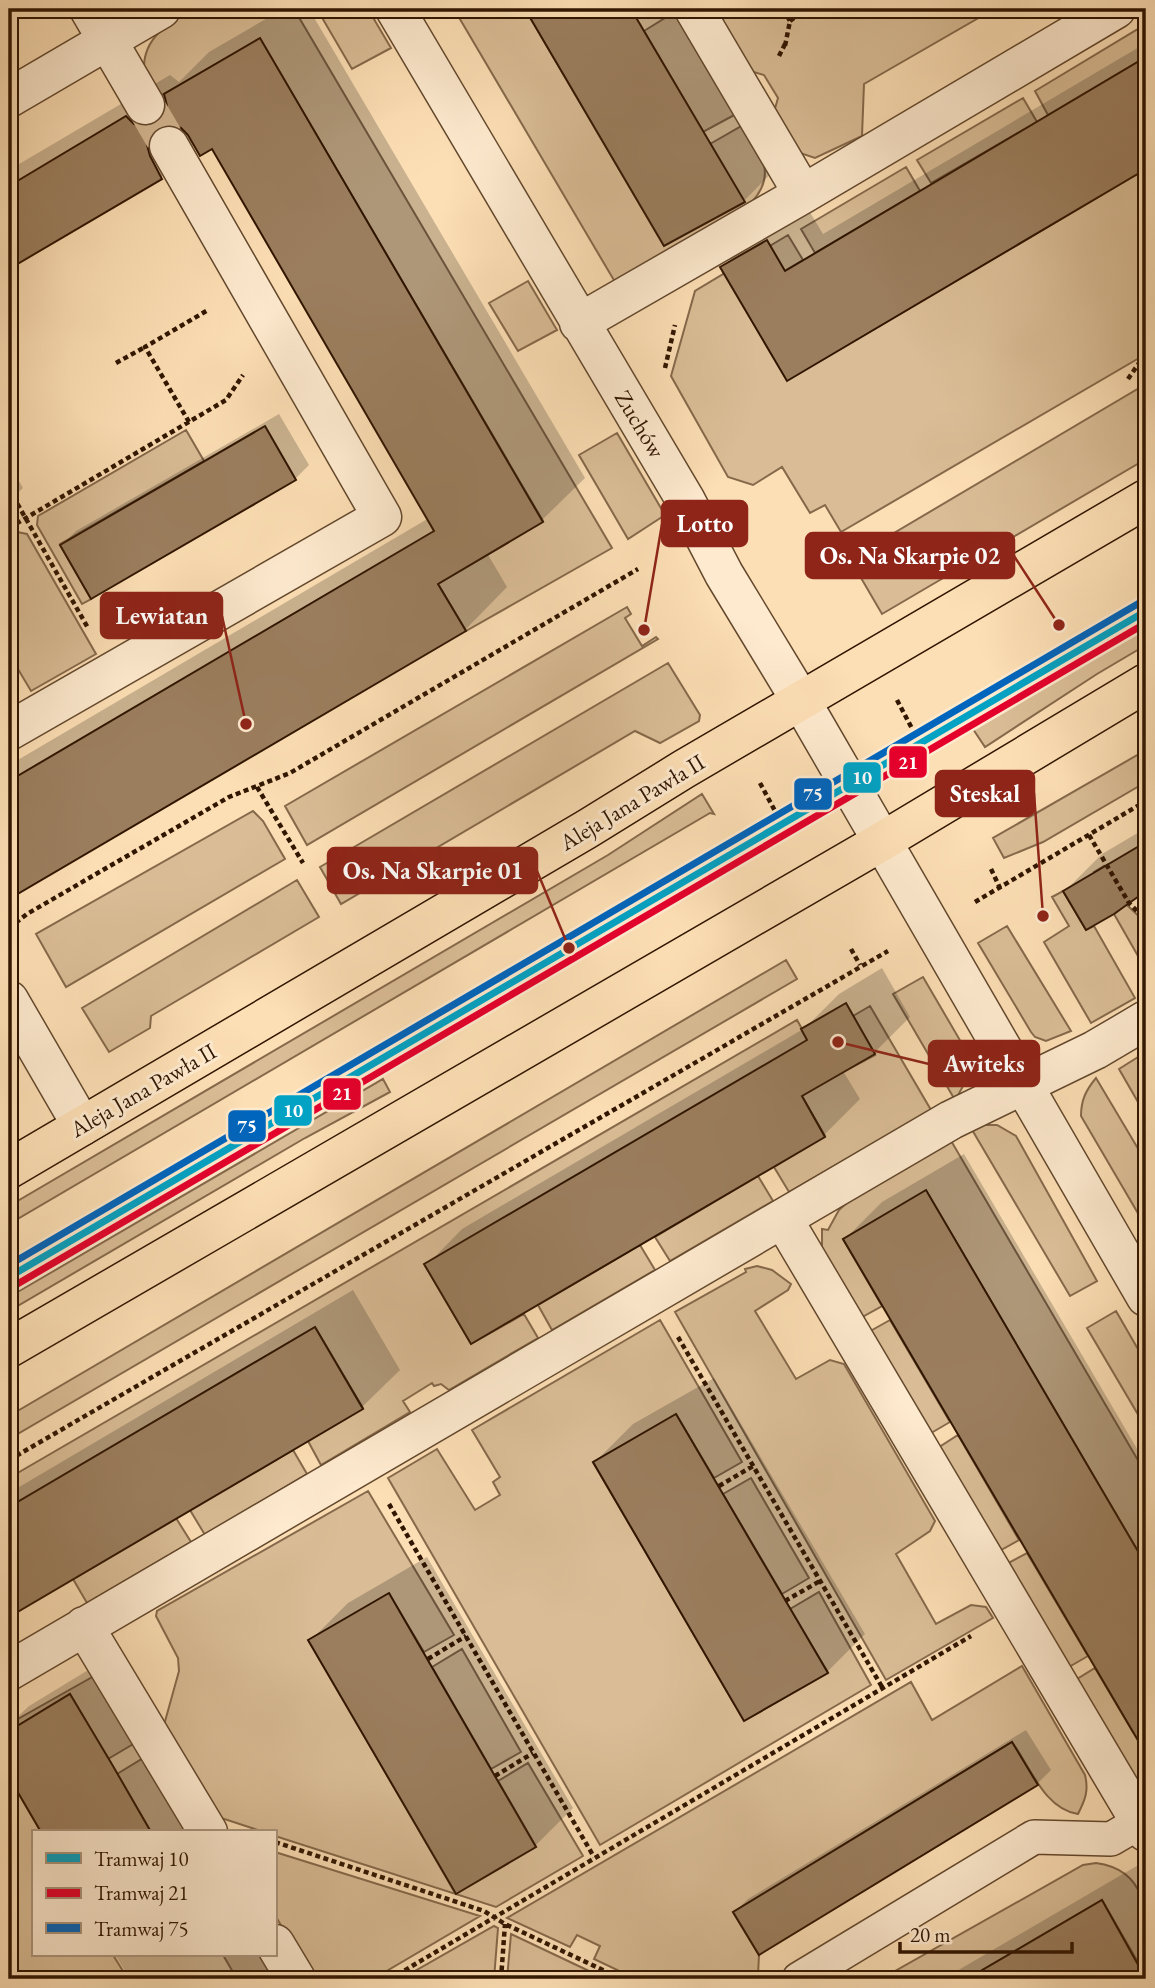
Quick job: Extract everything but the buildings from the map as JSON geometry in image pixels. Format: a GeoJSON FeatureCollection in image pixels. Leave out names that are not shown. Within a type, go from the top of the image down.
{"type":"FeatureCollection","features":[{"type":"Feature","properties":{"kind":"main road","name":"Aleja Jana Pawła II"},"geometry":{"type":"LineString","coordinates":[[9,1169],[1146,499]]}},
{"type":"Feature","properties":{"kind":"main road"},"geometry":{"type":"LineString","coordinates":[[9,1348],[881,842],[1146,683]]}},
{"type":"Feature","properties":{"kind":"street"},"geometry":{"type":"LineString","coordinates":[[9,98],[99,24],[161,9]]}},
{"type":"Feature","properties":{"kind":"street","name":"Zuchów"},"geometry":{"type":"LineString","coordinates":[[395,9],[686,500],[724,574],[801,701],[1146,1297]]}},
{"type":"Feature","properties":{"kind":"street"},"geometry":{"type":"LineString","coordinates":[[694,9],[803,194]]}},
{"type":"Feature","properties":{"kind":"street"},"geometry":{"type":"LineString","coordinates":[[579,323],[1116,9]]}},
{"type":"Feature","properties":{"kind":"street"},"geometry":{"type":"LineString","coordinates":[[99,24],[145,105]]}},
{"type":"Feature","properties":{"kind":"street"},"geometry":{"type":"LineString","coordinates":[[9,732],[382,517],[169,146]]}},
{"type":"Feature","properties":{"kind":"street"},"geometry":{"type":"LineString","coordinates":[[9,1000],[82,1126]]}},
{"type":"Feature","properties":{"kind":"street"},"geometry":{"type":"LineString","coordinates":[[9,1671],[951,1120],[1095,1050],[1146,1020]]}},
{"type":"Feature","properties":{"kind":"street"},"geometry":{"type":"LineString","coordinates":[[783,1219],[1144,1824]]}},
{"type":"Feature","properties":{"kind":"street"},"geometry":{"type":"LineString","coordinates":[[85,1626],[207,1830]]}},
{"type":"Feature","properties":{"kind":"street"},"geometry":{"type":"LineString","coordinates":[[276,1946],[296,1979]]}},
{"type":"Feature","properties":{"kind":"lane"},"geometry":{"type":"LineString","coordinates":[[799,1979],[1034,1837],[1111,1839],[1144,1824]]}},
{"type":"Feature","properties":{"kind":"path"},"geometry":{"type":"LineString","coordinates":[[783,9],[790,21]]}},
{"type":"Feature","properties":{"kind":"path"},"geometry":{"type":"LineString","coordinates":[[785,44],[790,21],[806,9]]}},
{"type":"Feature","properties":{"kind":"path"},"geometry":{"type":"LineString","coordinates":[[116,363],[214,307]]}},
{"type":"Feature","properties":{"kind":"path"},"geometry":{"type":"LineString","coordinates":[[665,369],[678,315]]}},
{"type":"Feature","properties":{"kind":"path"},"geometry":{"type":"LineString","coordinates":[[145,347],[189,422]]}},
{"type":"Feature","properties":{"kind":"path"},"geometry":{"type":"LineString","coordinates":[[1128,379],[1146,352]]}},
{"type":"Feature","properties":{"kind":"path"},"geometry":{"type":"LineString","coordinates":[[9,528],[226,400],[241,376],[252,370]]}},
{"type":"Feature","properties":{"kind":"path"},"geometry":{"type":"LineString","coordinates":[[9,489],[94,640]]}},
{"type":"Feature","properties":{"kind":"path"},"geometry":{"type":"LineString","coordinates":[[9,928],[27,914],[229,797],[290,773],[638,569]]}},
{"type":"Feature","properties":{"kind":"path"},"geometry":{"type":"LineString","coordinates":[[899,704],[925,754]]}},
{"type":"Feature","properties":{"kind":"path"},"geometry":{"type":"LineString","coordinates":[[257,786],[303,863]]}},
{"type":"Feature","properties":{"kind":"path"},"geometry":{"type":"LineString","coordinates":[[762,787],[787,834]]}},
{"type":"Feature","properties":{"kind":"path"},"geometry":{"type":"LineString","coordinates":[[966,907],[1146,801]]}},
{"type":"Feature","properties":{"kind":"path"},"geometry":{"type":"LineString","coordinates":[[1089,835],[1129,903],[1146,920]]}},
{"type":"Feature","properties":{"kind":"path"},"geometry":{"type":"LineString","coordinates":[[990,869],[1000,888]]}},
{"type":"Feature","properties":{"kind":"path"},"geometry":{"type":"LineString","coordinates":[[9,1460],[893,948]]}},
{"type":"Feature","properties":{"kind":"path"},"geometry":{"type":"LineString","coordinates":[[851,949],[860,965]]}},
{"type":"Feature","properties":{"kind":"path"},"geometry":{"type":"LineString","coordinates":[[653,1294],[882,1688]]}},
{"type":"Feature","properties":{"kind":"path"},"geometry":{"type":"LineString","coordinates":[[719,1486],[753,1465]]}},
{"type":"Feature","properties":{"kind":"path"},"geometry":{"type":"LineString","coordinates":[[386,1499],[594,1857]]}},
{"type":"Feature","properties":{"kind":"path"},"geometry":{"type":"LineString","coordinates":[[785,1601],[820,1581]]}},
{"type":"Feature","properties":{"kind":"path"},"geometry":{"type":"LineString","coordinates":[[390,1979],[978,1631]]}},
{"type":"Feature","properties":{"kind":"path"},"geometry":{"type":"LineString","coordinates":[[428,1659],[466,1636]]}},
{"type":"Feature","properties":{"kind":"path"},"geometry":{"type":"LineString","coordinates":[[495,1776],[533,1753]]}},
{"type":"Feature","properties":{"kind":"path"},"geometry":{"type":"LineString","coordinates":[[276,1842],[484,1911],[505,1924],[622,1979]]}},
{"type":"Feature","properties":{"kind":"path"},"geometry":{"type":"LineString","coordinates":[[501,1979],[505,1924]]}},
{"type":"Feature","properties":{"kind":"shaded area"},"geometry":{"type":"Polygon","coordinates":[[[192,9],[294,9],[612,548],[466,631],[438,584],[543,521],[260,39],[153,100],[144,71],[148,47],[167,25],[192,9]]]}},
{"type":"Feature","properties":{"kind":"shaded area"},"geometry":{"type":"Polygon","coordinates":[[[317,9],[368,9],[391,48],[352,69],[317,9]]]}},
{"type":"Feature","properties":{"kind":"shaded area"},"geometry":{"type":"Polygon","coordinates":[[[454,9],[525,9],[664,246],[743,200],[710,144],[745,124],[764,164],[764,183],[759,193],[751,203],[615,282],[454,9]]]}},
{"type":"Feature","properties":{"kind":"shaded area"},"geometry":{"type":"Polygon","coordinates":[[[714,9],[994,9],[864,84],[862,136],[815,158],[797,152],[774,112],[778,98],[764,75],[750,71],[714,9]]]}},
{"type":"Feature","properties":{"kind":"shaded area"},"geometry":{"type":"Polygon","coordinates":[[[678,10],[738,113],[703,132],[644,31],[678,10]]]}},
{"type":"Feature","properties":{"kind":"shaded area"},"geometry":{"type":"Polygon","coordinates":[[[1138,29],[1146,43],[1146,57],[1048,115],[1035,91],[1138,29]]]}},
{"type":"Feature","properties":{"kind":"shaded area"},"geometry":{"type":"Polygon","coordinates":[[[1023,98],[1037,122],[931,183],[917,160],[1023,98]]]}},
{"type":"Feature","properties":{"kind":"shaded area"},"geometry":{"type":"Polygon","coordinates":[[[906,167],[920,191],[815,253],[801,229],[906,167]]]}},
{"type":"Feature","properties":{"kind":"shaded area"},"geometry":{"type":"Polygon","coordinates":[[[1146,169],[1146,354],[841,532],[825,505],[810,513],[782,467],[753,485],[728,477],[671,376],[695,291],[788,235],[803,260],[739,298],[787,380],[1146,169]]]}},
{"type":"Feature","properties":{"kind":"shaded area"},"geometry":{"type":"Polygon","coordinates":[[[528,281],[557,330],[518,351],[489,303],[528,281]]]}},
{"type":"Feature","properties":{"kind":"shaded area"},"geometry":{"type":"Polygon","coordinates":[[[1146,384],[1146,459],[882,614],[850,559],[1146,384]]]}},
{"type":"Feature","properties":{"kind":"shaded area"},"geometry":{"type":"Polygon","coordinates":[[[186,430],[204,461],[60,544],[91,599],[82,604],[37,525],[38,516],[186,430]]]}},
{"type":"Feature","properties":{"kind":"shaded area"},"geometry":{"type":"Polygon","coordinates":[[[617,433],[665,515],[628,539],[579,455],[617,433]]]}},
{"type":"Feature","properties":{"kind":"shaded area"},"geometry":{"type":"Polygon","coordinates":[[[17,532],[27,534],[96,654],[31,691],[9,654],[9,538],[17,532]]]}},
{"type":"Feature","properties":{"kind":"shaded area"},"geometry":{"type":"Polygon","coordinates":[[[627,607],[631,614],[625,618],[642,646],[656,637],[658,639],[307,845],[285,806],[627,607]]]}},
{"type":"Feature","properties":{"kind":"shaded area"},"geometry":{"type":"Polygon","coordinates":[[[1146,627],[1146,645],[985,747],[971,726],[976,727],[1146,627]]]}},
{"type":"Feature","properties":{"kind":"shaded area"},"geometry":{"type":"Polygon","coordinates":[[[668,663],[700,715],[699,721],[660,743],[635,731],[341,904],[320,867],[668,663]]]}},
{"type":"Feature","properties":{"kind":"shaded area"},"geometry":{"type":"Polygon","coordinates":[[[1146,750],[1146,782],[1043,842],[1004,858],[993,838],[1146,750]]]}},
{"type":"Feature","properties":{"kind":"shaded area"},"geometry":{"type":"Polygon","coordinates":[[[702,794],[714,814],[710,813],[9,1224],[9,1206],[608,855],[702,794]]]}},
{"type":"Feature","properties":{"kind":"shaded area"},"geometry":{"type":"Polygon","coordinates":[[[253,811],[263,821],[285,859],[66,987],[36,934],[253,811]]]}},
{"type":"Feature","properties":{"kind":"shaded area"},"geometry":{"type":"Polygon","coordinates":[[[1104,866],[1127,905],[1146,923],[1146,970],[1114,914],[1118,911],[1094,872],[1104,866]]]}},
{"type":"Feature","properties":{"kind":"shaded area"},"geometry":{"type":"Polygon","coordinates":[[[297,880],[319,917],[151,1016],[150,1028],[109,1052],[82,1008],[297,880]]]}},
{"type":"Feature","properties":{"kind":"shaded area"},"geometry":{"type":"Polygon","coordinates":[[[1063,891],[1086,930],[1094,926],[1135,998],[1091,1023],[1044,942],[1069,926],[1052,897],[1063,891]]]}},
{"type":"Feature","properties":{"kind":"shaded area"},"geometry":{"type":"Polygon","coordinates":[[[1007,926],[1071,1031],[1046,1041],[1035,1037],[1031,1032],[978,943],[1007,926]]]}},
{"type":"Feature","properties":{"kind":"shaded area"},"geometry":{"type":"Polygon","coordinates":[[[786,960],[797,979],[9,1439],[9,1416],[786,960]]]}},
{"type":"Feature","properties":{"kind":"shaded area"},"geometry":{"type":"Polygon","coordinates":[[[923,977],[968,1054],[966,1078],[955,1100],[893,994],[923,977]]]}},
{"type":"Feature","properties":{"kind":"shaded area"},"geometry":{"type":"Polygon","coordinates":[[[870,1006],[931,1110],[789,1192],[774,1167],[825,1136],[779,1057],[425,1265],[471,1344],[524,1314],[538,1338],[449,1390],[441,1384],[434,1386],[432,1383],[403,1401],[410,1412],[321,1465],[308,1441],[363,1408],[315,1327],[9,1507],[9,1478],[797,1020],[830,1079],[875,1055],[853,1016],[870,1006]]]}},
{"type":"Feature","properties":{"kind":"shaded area"},"geometry":{"type":"Polygon","coordinates":[[[1146,1052],[1146,1116],[1119,1069],[1146,1052]]]}},
{"type":"Feature","properties":{"kind":"shaded area"},"geometry":{"type":"Polygon","coordinates":[[[1096,1078],[1146,1162],[1146,1227],[1081,1116],[1085,1096],[1096,1078]]]}},
{"type":"Feature","properties":{"kind":"shaded area"},"geometry":{"type":"Polygon","coordinates":[[[383,1079],[390,1092],[305,1138],[9,1311],[9,1297],[383,1079]]]}},
{"type":"Feature","properties":{"kind":"shaded area"},"geometry":{"type":"Polygon","coordinates":[[[997,1125],[1016,1136],[1097,1281],[1070,1296],[971,1128],[997,1125]]]}},
{"type":"Feature","properties":{"kind":"shaded area"},"geometry":{"type":"Polygon","coordinates":[[[950,1139],[1146,1474],[1146,1565],[926,1191],[843,1239],[882,1306],[857,1320],[822,1255],[822,1229],[828,1230],[839,1210],[850,1200],[950,1139]]]}},
{"type":"Feature","properties":{"kind":"shaded area"},"geometry":{"type":"Polygon","coordinates":[[[758,1176],[773,1201],[670,1261],[655,1237],[758,1176]]]}},
{"type":"Feature","properties":{"kind":"shaded area"},"geometry":{"type":"Polygon","coordinates":[[[640,1245],[655,1270],[552,1330],[538,1305],[640,1245]]]}},
{"type":"Feature","properties":{"kind":"shaded area"},"geometry":{"type":"Polygon","coordinates":[[[757,1266],[772,1270],[791,1284],[788,1290],[755,1311],[796,1379],[830,1360],[844,1364],[935,1521],[930,1531],[896,1554],[936,1624],[971,1605],[986,1607],[993,1618],[886,1680],[675,1312],[746,1272],[745,1269],[757,1266]]]}},
{"type":"Feature","properties":{"kind":"shaded area"},"geometry":{"type":"Polygon","coordinates":[[[1116,1311],[1146,1363],[1146,1428],[1087,1328],[1116,1311]]]}},
{"type":"Feature","properties":{"kind":"shaded area"},"geometry":{"type":"Polygon","coordinates":[[[660,1320],[742,1462],[714,1478],[676,1414],[593,1462],[744,1721],[828,1673],[790,1609],[819,1592],[871,1685],[600,1845],[388,1478],[437,1449],[475,1510],[500,1495],[493,1482],[500,1477],[472,1430],[660,1320]]]}},
{"type":"Feature","properties":{"kind":"shaded area"},"geometry":{"type":"Polygon","coordinates":[[[890,1320],[950,1422],[926,1436],[865,1334],[890,1320]]]}},
{"type":"Feature","properties":{"kind":"shaded area"},"geometry":{"type":"Polygon","coordinates":[[[958,1435],[1019,1540],[994,1554],[933,1451],[958,1435]]]}},
{"type":"Feature","properties":{"kind":"shaded area"},"geometry":{"type":"Polygon","coordinates":[[[293,1450],[307,1474],[205,1535],[190,1510],[293,1450]]]}},
{"type":"Feature","properties":{"kind":"shaded area"},"geometry":{"type":"Polygon","coordinates":[[[751,1478],[809,1578],[782,1594],[723,1494],[751,1478]]]}},
{"type":"Feature","properties":{"kind":"shaded area"},"geometry":{"type":"Polygon","coordinates":[[[368,1491],[454,1635],[424,1652],[389,1594],[309,1640],[455,1893],[536,1847],[498,1781],[528,1763],[583,1856],[496,1907],[276,1836],[276,1830],[258,1830],[218,1817],[164,1725],[179,1671],[178,1658],[156,1616],[157,1611],[368,1491]]]}},
{"type":"Feature","properties":{"kind":"shaded area"},"geometry":{"type":"Polygon","coordinates":[[[176,1518],[191,1542],[87,1603],[73,1579],[176,1518]]]}},
{"type":"Feature","properties":{"kind":"shaded area"},"geometry":{"type":"Polygon","coordinates":[[[1027,1553],[1088,1656],[1062,1671],[1001,1567],[1027,1553]]]}},
{"type":"Feature","properties":{"kind":"shaded area"},"geometry":{"type":"Polygon","coordinates":[[[462,1649],[521,1752],[491,1769],[432,1667],[462,1649]]]}},
{"type":"Feature","properties":{"kind":"shaded area"},"geometry":{"type":"Polygon","coordinates":[[[1022,1666],[1085,1775],[1086,1795],[1078,1814],[1056,1804],[1047,1795],[1012,1742],[733,1912],[759,1955],[760,1979],[636,1979],[594,1959],[600,1946],[577,1935],[570,1947],[507,1918],[911,1682],[932,1720],[1022,1666]]]}},
{"type":"Feature","properties":{"kind":"shaded area"},"geometry":{"type":"Polygon","coordinates":[[[1095,1668],[1133,1732],[1146,1724],[1146,1783],[1136,1781],[1069,1684],[1095,1668]]]}},
{"type":"Feature","properties":{"kind":"shaded area"},"geometry":{"type":"Polygon","coordinates":[[[94,1676],[135,1743],[108,1759],[70,1694],[9,1731],[9,1724],[94,1676]]]}},
{"type":"Feature","properties":{"kind":"shaded area"},"geometry":{"type":"Polygon","coordinates":[[[145,1757],[188,1830],[150,1830],[117,1774],[145,1757]]]}},
{"type":"Feature","properties":{"kind":"shaded area"},"geometry":{"type":"Polygon","coordinates":[[[9,1777],[40,1830],[32,1830],[32,1956],[114,1956],[128,1979],[9,1979],[9,1777]]]}},
{"type":"Feature","properties":{"kind":"shaded area"},"geometry":{"type":"Polygon","coordinates":[[[276,1852],[480,1916],[373,1979],[312,1979],[276,1917],[276,1852]]]}},
{"type":"Feature","properties":{"kind":"shaded area"},"geometry":{"type":"Polygon","coordinates":[[[1096,1863],[1115,1868],[1129,1877],[1138,1889],[1146,1920],[1146,1976],[1102,1900],[967,1979],[881,1979],[1083,1865],[1096,1863]]]}},
{"type":"Feature","properties":{"kind":"shaded area"},"geometry":{"type":"Polygon","coordinates":[[[494,1926],[498,1928],[494,1979],[401,1979],[494,1926]]]}},
{"type":"Feature","properties":{"kind":"shaded area"},"geometry":{"type":"Polygon","coordinates":[[[511,1934],[606,1979],[507,1979],[511,1934]]]}},
{"type":"Feature","properties":{"kind":"shaded area"},"geometry":{"type":"Polygon","coordinates":[[[224,1956],[263,1956],[272,1973],[261,1979],[237,1979],[224,1956]]]}},
{"type":"Feature","properties":{"kind":"tunnel"},"geometry":{"type":"LineString","coordinates":[[145,105],[169,146]]}},
{"type":"Feature","properties":{"kind":"tram line","name":"75"},"geometry":{"type":"LineString","coordinates":[[9,1265],[1141,602]]}},
{"type":"Feature","properties":{"kind":"tram line","name":"10"},"geometry":{"type":"LineString","coordinates":[[9,1277],[1146,611]]}},
{"type":"Feature","properties":{"kind":"tram line","name":"21"},"geometry":{"type":"LineString","coordinates":[[14,1286],[1146,623]]}},
{"type":"Feature","properties":{"kind":"place","name":"Os. Na Skarpie 02"},"geometry":{"type":"Point","coordinates":[1059,625]}},
{"type":"Feature","properties":{"kind":"place","name":"Lotto"},"geometry":{"type":"Point","coordinates":[644,630]}},
{"type":"Feature","properties":{"kind":"place","name":"Lewiatan"},"geometry":{"type":"Point","coordinates":[246,724]}},
{"type":"Feature","properties":{"kind":"place","name":"Steskal"},"geometry":{"type":"Point","coordinates":[1043,916]}},
{"type":"Feature","properties":{"kind":"place","name":"Os. Na Skarpie 01"},"geometry":{"type":"Point","coordinates":[569,948]}},
{"type":"Feature","properties":{"kind":"place","name":"Awiteks"},"geometry":{"type":"Point","coordinates":[838,1042]}}]}
